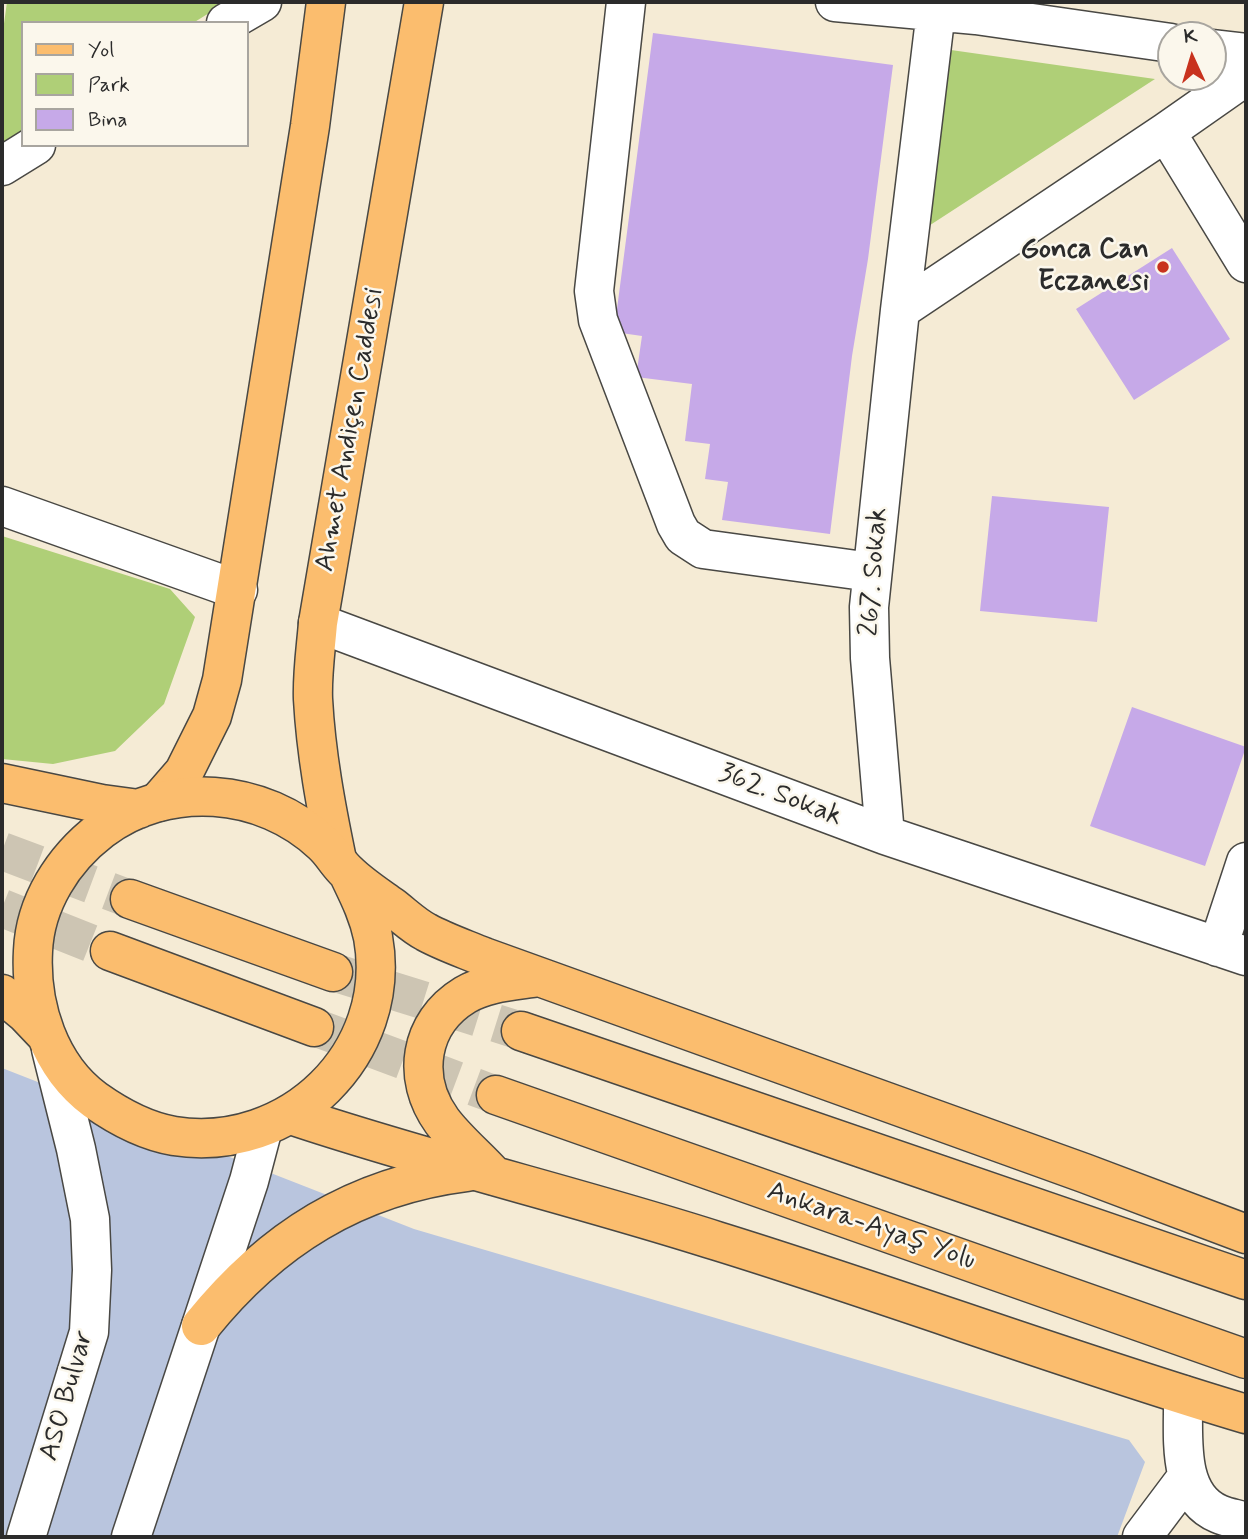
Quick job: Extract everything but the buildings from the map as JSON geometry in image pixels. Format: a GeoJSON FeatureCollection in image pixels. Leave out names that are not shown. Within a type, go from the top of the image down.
{"type":"FeatureCollection","features":[{"type":"Feature","properties":{"kind":"main road"},"geometry":{"type":"LineString","coordinates":[[2,783],[102,804],[148,806],[184,772],[212,716],[222,680],[238,590],[327,2]]}},
{"type":"Feature","properties":{"kind":"main road","name":"Ahmet Andiçen Caddesi"},"geometry":{"type":"LineString","coordinates":[[342,867],[320,771],[313,697],[318,623],[424,2]]}},
{"type":"Feature","properties":{"kind":"main road"},"geometry":{"type":"LineString","coordinates":[[2,994],[26,1014],[49,1042],[68,1073],[89,1095],[114,1113],[141,1127],[171,1136],[202,1139],[233,1136],[277,1121],[319,1094],[342,1069],[360,1039],[371,1006],[376,972],[373,937],[364,904],[342,867],[323,844],[293,820],[259,804],[222,796],[183,796],[148,806],[113,821],[84,843],[60,872],[43,904],[33,939],[31,976],[37,1012],[49,1042]]}},
{"type":"Feature","properties":{"kind":"main road"},"geometry":{"type":"LineString","coordinates":[[342,867],[426,932],[541,977],[1246,1234]]}},
{"type":"Feature","properties":{"kind":"main road"},"geometry":{"type":"LineString","coordinates":[[130,899],[333,972]]}},
{"type":"Feature","properties":{"kind":"main road"},"geometry":{"type":"LineString","coordinates":[[110,951],[314,1027]]}},
{"type":"Feature","properties":{"kind":"main road"},"geometry":{"type":"LineString","coordinates":[[484,1174],[442,1121],[427,1092],[423,1073],[427,1037],[443,1013],[466,995],[492,984],[541,977]]}},
{"type":"Feature","properties":{"kind":"main road"},"geometry":{"type":"LineString","coordinates":[[521,1031],[1246,1280]]}},
{"type":"Feature","properties":{"kind":"main road","name":"Ankara-Ayaş Yolu"},"geometry":{"type":"LineString","coordinates":[[496,1095],[1246,1359]]}},
{"type":"Feature","properties":{"kind":"main road"},"geometry":{"type":"LineString","coordinates":[[277,1121],[359,1138],[719,1241],[1246,1414]]}},
{"type":"Feature","properties":{"kind":"main road"},"geometry":{"type":"LineString","coordinates":[[201,1326],[224,1297],[250,1271],[309,1226],[340,1209],[395,1187],[440,1175],[484,1174]]}},
{"type":"Feature","properties":{"kind":"street"},"geometry":{"type":"LineString","coordinates":[[229,21],[261,2]]}},
{"type":"Feature","properties":{"kind":"street"},"geometry":{"type":"LineString","coordinates":[[626,2],[594,274],[595,306],[676,524],[683,536],[703,549],[871,572]]}},
{"type":"Feature","properties":{"kind":"street"},"geometry":{"type":"LineString","coordinates":[[835,2],[936,11],[978,8],[1157,40]]}},
{"type":"Feature","properties":{"kind":"street","name":"267. Sokak"},"geometry":{"type":"LineString","coordinates":[[885,835],[870,658],[871,572],[936,11]]}},
{"type":"Feature","properties":{"kind":"street"},"geometry":{"type":"LineString","coordinates":[[1227,51],[1246,54]]}},
{"type":"Feature","properties":{"kind":"street"},"geometry":{"type":"LineString","coordinates":[[900,310],[1246,76]]}},
{"type":"Feature","properties":{"kind":"street"},"geometry":{"type":"LineString","coordinates":[[1166,132],[1246,263]]}},
{"type":"Feature","properties":{"kind":"street"},"geometry":{"type":"LineString","coordinates":[[2,166],[33,147]]}},
{"type":"Feature","properties":{"kind":"street"},"geometry":{"type":"LineString","coordinates":[[2,506],[238,590]]}},
{"type":"Feature","properties":{"kind":"street","name":"362. Sokak"},"geometry":{"type":"LineString","coordinates":[[318,623],[885,835],[1232,952]]}},
{"type":"Feature","properties":{"kind":"street"},"geometry":{"type":"LineString","coordinates":[[1232,952],[1246,862]]}},
{"type":"Feature","properties":{"kind":"street","name":"ASO Bulvar"},"geometry":{"type":"LineString","coordinates":[[26,1537],[89,1332],[92,1270],[90,1219],[68,1112],[49,1042]]}},
{"type":"Feature","properties":{"kind":"street"},"geometry":{"type":"LineString","coordinates":[[131,1537],[249,1181],[277,1121]]}},
{"type":"Feature","properties":{"kind":"street"},"geometry":{"type":"LineString","coordinates":[[1183,1395],[1187,1477],[1197,1496],[1217,1514],[1246,1522]]}},
{"type":"Feature","properties":{"kind":"street"},"geometry":{"type":"LineString","coordinates":[[1142,1537],[1187,1477]]}},
{"type":"Feature","properties":{"kind":"shaded area"},"geometry":{"type":"Polygon","coordinates":[[[2,1068],[414,1229],[1129,1440],[1145,1462],[1117,1537],[2,1537],[2,1068]]]}},
{"type":"Feature","properties":{"kind":"green space"},"geometry":{"type":"Polygon","coordinates":[[[7,2],[227,2],[196,21],[21,21],[21,131],[2,143],[2,38],[7,2]]]}},
{"type":"Feature","properties":{"kind":"green space"},"geometry":{"type":"Polygon","coordinates":[[[951,50],[1155,79],[921,231],[951,50]]]}},
{"type":"Feature","properties":{"kind":"green space"},"geometry":{"type":"Polygon","coordinates":[[[2,536],[170,589],[195,617],[164,704],[115,751],[53,764],[2,759],[2,536]]]}},
{"type":"Feature","properties":{"kind":"tunnel"},"geometry":{"type":"LineString","coordinates":[[2,851],[130,899]]}},
{"type":"Feature","properties":{"kind":"tunnel"},"geometry":{"type":"LineString","coordinates":[[2,908],[110,951]]}},
{"type":"Feature","properties":{"kind":"tunnel"},"geometry":{"type":"LineString","coordinates":[[333,972],[521,1031]]}},
{"type":"Feature","properties":{"kind":"tunnel"},"geometry":{"type":"LineString","coordinates":[[314,1027],[496,1095]]}},
{"type":"Feature","properties":{"kind":"place","name":"Gonca Can Eczanesi"},"geometry":{"type":"Point","coordinates":[1163,267]}}]}
